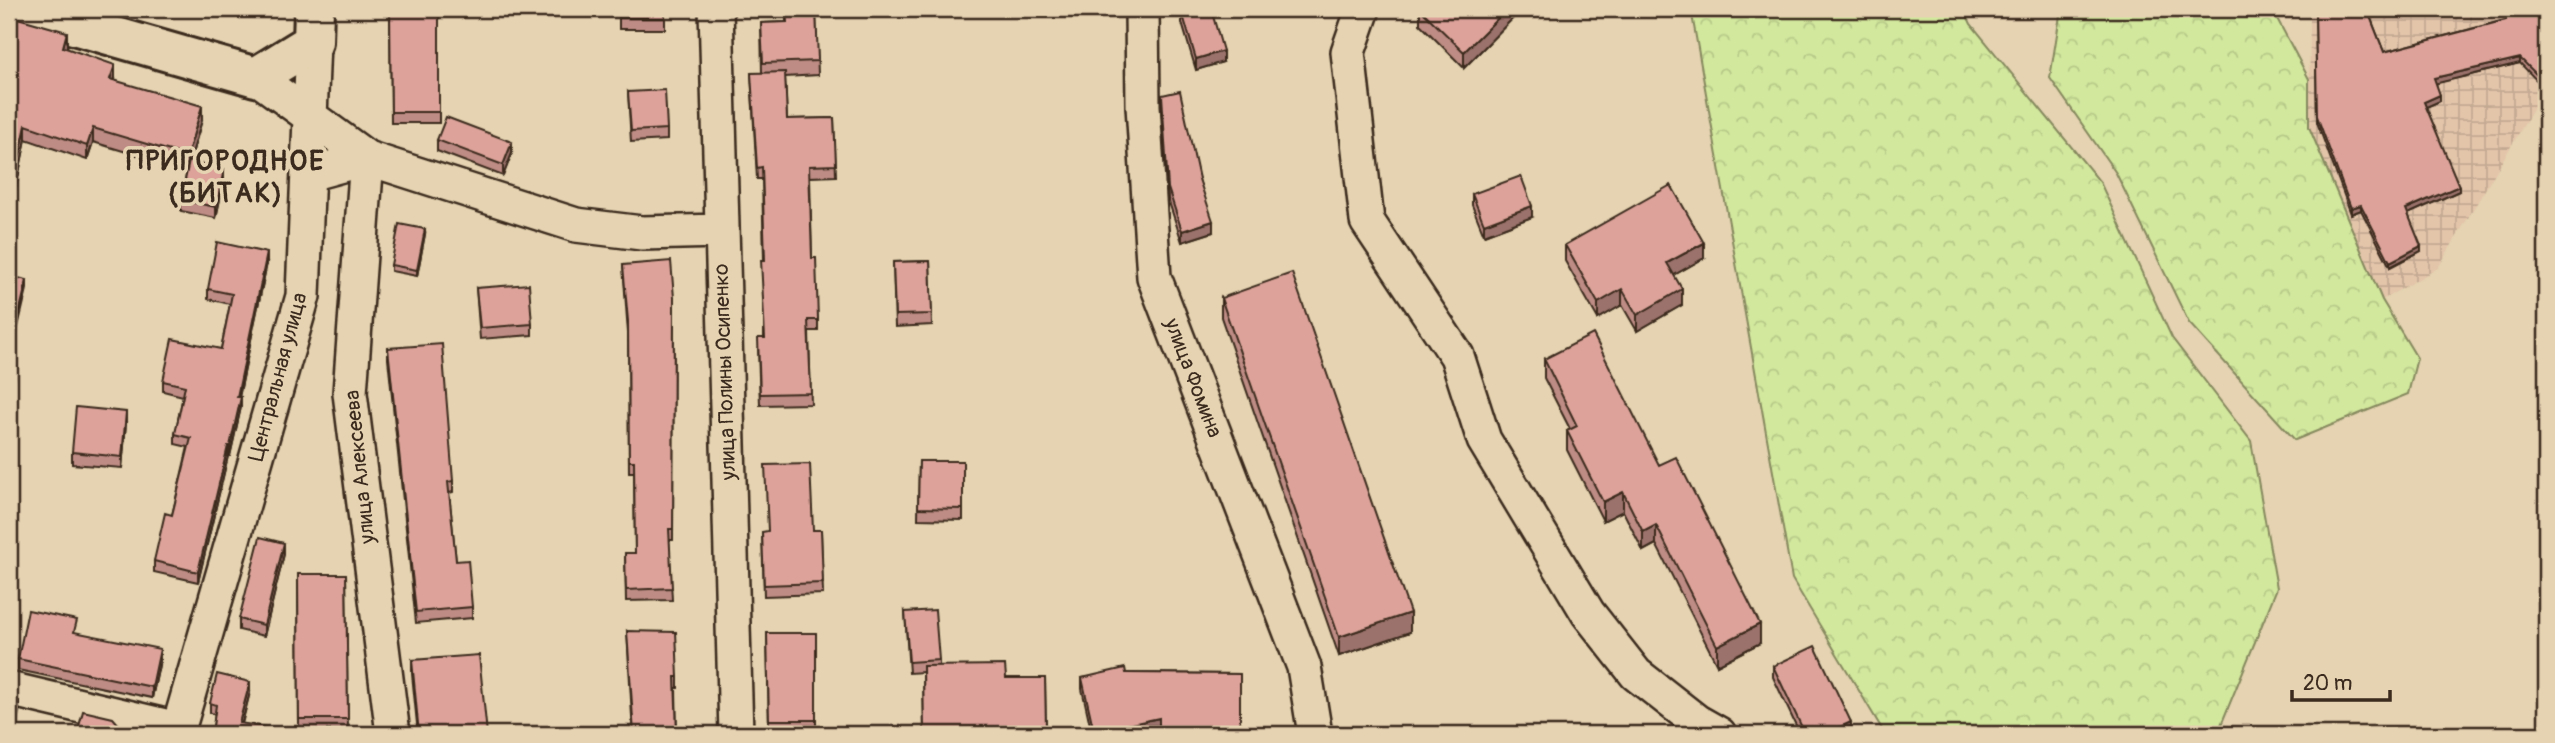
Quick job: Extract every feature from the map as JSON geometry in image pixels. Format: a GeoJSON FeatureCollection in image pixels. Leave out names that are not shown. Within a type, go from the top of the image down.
{"type":"FeatureCollection","features":[{"type":"Feature","properties":{"kind":"street"},"geometry":{"type":"LineString","coordinates":[[19,9],[256,77],[367,158],[576,225],[642,233],[721,232]]}},
{"type":"Feature","properties":{"kind":"street","name":"улица Полины Осипенко"},"geometry":{"type":"LineString","coordinates":[[716,9],[736,734]]}},
{"type":"Feature","properties":{"kind":"street","name":"улица Фомина"},"geometry":{"type":"LineString","coordinates":[[1142,9],[1143,106],[1154,277],[1304,667],[1315,734]]}},
{"type":"Feature","properties":{"kind":"street"},"geometry":{"type":"LineString","coordinates":[[1363,9],[1348,52],[1367,220],[1457,356],[1484,440],[1588,613],[1636,674],[1696,721],[1719,734]]}},
{"type":"Feature","properties":{"kind":"street"},"geometry":{"type":"LineString","coordinates":[[256,77],[313,25]]}},
{"type":"Feature","properties":{"kind":"street","name":"Центральная улица"},"geometry":{"type":"LineString","coordinates":[[178,732],[303,296],[313,25]]}},
{"type":"Feature","properties":{"kind":"street"},"geometry":{"type":"LineString","coordinates":[[309,174],[367,158]]}},
{"type":"Feature","properties":{"kind":"street","name":"улица Алексеева"},"geometry":{"type":"LineString","coordinates":[[367,158],[350,393],[393,734]]}},
{"type":"Feature","properties":{"kind":"street"},"geometry":{"type":"LineString","coordinates":[[9,690],[178,732]]}},
{"type":"Feature","properties":{"kind":"shaded area"},"geometry":{"type":"Polygon","coordinates":[[[2310,9],[2546,9],[2546,88],[2438,268],[2382,300],[2309,127],[2310,9]]]}},
{"type":"Feature","properties":{"kind":"green space"},"geometry":{"type":"Polygon","coordinates":[[[1691,9],[1964,9],[1971,24],[2100,182],[2172,338],[2251,441],[2277,588],[2221,725],[2264,734],[1885,734],[1792,579],[1691,9]]]}},
{"type":"Feature","properties":{"kind":"green space"},"geometry":{"type":"Polygon","coordinates":[[[2061,9],[2272,9],[2309,79],[2309,127],[2382,300],[2417,358],[2408,394],[2295,440],[2189,323],[2116,173],[2050,78],[2061,9]]]}},
{"type":"Feature","properties":{"kind":"building"},"geometry":{"type":"Polygon","coordinates":[[[390,9],[439,9],[439,112],[391,112],[390,9]]]}},
{"type":"Feature","properties":{"kind":"building"},"geometry":{"type":"Polygon","coordinates":[[[619,9],[665,9],[665,18],[619,18],[619,9]]]}},
{"type":"Feature","properties":{"kind":"building"},"geometry":{"type":"Polygon","coordinates":[[[786,9],[816,9],[818,61],[763,63],[761,23],[787,22],[786,9]]]}},
{"type":"Feature","properties":{"kind":"building"},"geometry":{"type":"Polygon","coordinates":[[[1211,9],[1223,51],[1196,59],[1182,12],[1211,9]]]}},
{"type":"Feature","properties":{"kind":"building"},"geometry":{"type":"Polygon","coordinates":[[[1420,9],[1507,9],[1464,52],[1420,9]]]}},
{"type":"Feature","properties":{"kind":"building"},"geometry":{"type":"Polygon","coordinates":[[[2315,9],[2367,9],[2384,52],[2506,20],[2505,9],[2546,9],[2545,83],[2520,58],[2434,78],[2440,95],[2424,102],[2459,186],[2406,209],[2421,246],[2390,262],[2361,205],[2351,208],[2317,116],[2315,9]]]}},
{"type":"Feature","properties":{"kind":"building"},"geometry":{"type":"Polygon","coordinates":[[[14,17],[67,32],[63,47],[115,65],[110,79],[202,106],[187,156],[93,128],[87,146],[26,125],[9,207],[9,41],[14,17]]]}},
{"type":"Feature","properties":{"kind":"building"},"geometry":{"type":"Polygon","coordinates":[[[785,72],[787,119],[834,118],[836,165],[809,166],[812,258],[816,258],[818,320],[808,320],[811,393],[760,394],[758,338],[765,338],[761,260],[765,260],[762,167],[757,168],[751,73],[785,72]]]}},
{"type":"Feature","properties":{"kind":"building"},"geometry":{"type":"Polygon","coordinates":[[[665,90],[667,129],[631,131],[628,92],[665,90]]]}},
{"type":"Feature","properties":{"kind":"building"},"geometry":{"type":"Polygon","coordinates":[[[1180,91],[1199,179],[1213,221],[1182,231],[1168,188],[1162,95],[1180,91]]]}},
{"type":"Feature","properties":{"kind":"building"},"geometry":{"type":"Polygon","coordinates":[[[446,117],[512,142],[503,165],[437,140],[446,117]]]}},
{"type":"Feature","properties":{"kind":"building"},"geometry":{"type":"Polygon","coordinates":[[[189,161],[224,169],[216,207],[181,200],[189,161]]]}},
{"type":"Feature","properties":{"kind":"building"},"geometry":{"type":"Polygon","coordinates":[[[1521,176],[1532,206],[1484,224],[1472,194],[1521,176]]]}},
{"type":"Feature","properties":{"kind":"building"},"geometry":{"type":"Polygon","coordinates":[[[1671,185],[1704,243],[1667,263],[1682,289],[1637,315],[1622,289],[1598,303],[1565,245],[1671,185]]]}},
{"type":"Feature","properties":{"kind":"building"},"geometry":{"type":"Polygon","coordinates":[[[399,224],[425,229],[417,270],[391,265],[399,224]]]}},
{"type":"Feature","properties":{"kind":"building"},"geometry":{"type":"Polygon","coordinates":[[[217,242],[267,253],[237,397],[241,397],[198,572],[154,561],[165,513],[172,515],[191,438],[175,434],[185,386],[163,381],[172,339],[221,349],[232,294],[208,289],[217,242]]]}},
{"type":"Feature","properties":{"kind":"building"},"geometry":{"type":"Polygon","coordinates":[[[671,261],[674,298],[673,529],[669,529],[672,588],[626,590],[625,553],[635,553],[634,461],[629,461],[628,321],[623,265],[671,261]]]}},
{"type":"Feature","properties":{"kind":"building"},"geometry":{"type":"Polygon","coordinates":[[[930,261],[932,314],[895,315],[893,262],[930,261]]]}},
{"type":"Feature","properties":{"kind":"building"},"geometry":{"type":"Polygon","coordinates":[[[1292,273],[1410,613],[1339,637],[1221,298],[1292,273]]]}},
{"type":"Feature","properties":{"kind":"building"},"geometry":{"type":"Polygon","coordinates":[[[9,276],[27,280],[9,356],[9,276]]]}},
{"type":"Feature","properties":{"kind":"building"},"geometry":{"type":"Polygon","coordinates":[[[529,284],[532,324],[480,328],[476,288],[529,284]]]}},
{"type":"Feature","properties":{"kind":"building"},"geometry":{"type":"Polygon","coordinates":[[[1593,334],[1659,465],[1676,457],[1760,624],[1717,646],[1656,525],[1643,532],[1623,492],[1603,502],[1567,431],[1577,426],[1544,359],[1593,334]]]}},
{"type":"Feature","properties":{"kind":"building"},"geometry":{"type":"Polygon","coordinates":[[[442,344],[453,481],[448,482],[456,561],[468,560],[472,607],[416,612],[388,348],[442,344]]]}},
{"type":"Feature","properties":{"kind":"building"},"geometry":{"type":"Polygon","coordinates":[[[9,367],[15,368],[9,403],[9,367]]]}},
{"type":"Feature","properties":{"kind":"building"},"geometry":{"type":"Polygon","coordinates":[[[76,407],[126,412],[122,457],[72,452],[76,407]]]}},
{"type":"Feature","properties":{"kind":"building"},"geometry":{"type":"Polygon","coordinates":[[[919,461],[963,461],[963,509],[918,508],[919,461]]]}},
{"type":"Feature","properties":{"kind":"building"},"geometry":{"type":"Polygon","coordinates":[[[810,464],[813,530],[821,530],[823,583],[764,585],[762,532],[768,531],[765,465],[810,464]]]}},
{"type":"Feature","properties":{"kind":"building"},"geometry":{"type":"Polygon","coordinates":[[[260,537],[284,543],[264,625],[239,619],[260,537]]]}},
{"type":"Feature","properties":{"kind":"building"},"geometry":{"type":"Polygon","coordinates":[[[298,574],[346,574],[348,719],[299,719],[298,574]]]}},
{"type":"Feature","properties":{"kind":"building"},"geometry":{"type":"Polygon","coordinates":[[[28,610],[77,620],[74,632],[160,649],[152,687],[18,659],[28,610]]]}},
{"type":"Feature","properties":{"kind":"building"},"geometry":{"type":"Polygon","coordinates":[[[935,610],[939,660],[909,662],[905,612],[935,610]]]}},
{"type":"Feature","properties":{"kind":"building"},"geometry":{"type":"Polygon","coordinates":[[[627,631],[676,632],[677,734],[634,734],[627,631]]]}},
{"type":"Feature","properties":{"kind":"building"},"geometry":{"type":"Polygon","coordinates":[[[767,633],[816,633],[816,720],[769,720],[767,633]]]}},
{"type":"Feature","properties":{"kind":"building"},"geometry":{"type":"Polygon","coordinates":[[[1815,646],[1851,722],[1825,734],[1805,734],[1773,666],[1815,646]]]}},
{"type":"Feature","properties":{"kind":"building"},"geometry":{"type":"Polygon","coordinates":[[[479,655],[487,734],[419,734],[412,660],[479,655]]]}},
{"type":"Feature","properties":{"kind":"building"},"geometry":{"type":"Polygon","coordinates":[[[1005,665],[1006,678],[1045,678],[1046,729],[924,730],[923,666],[1005,665]]]}},
{"type":"Feature","properties":{"kind":"building"},"geometry":{"type":"Polygon","coordinates":[[[1125,668],[1126,673],[1240,674],[1240,730],[1159,730],[1159,718],[1094,732],[1082,678],[1125,668]]]}},
{"type":"Feature","properties":{"kind":"building"},"geometry":{"type":"Polygon","coordinates":[[[217,674],[250,682],[239,723],[278,729],[277,734],[212,734],[216,705],[210,703],[217,674]]]}},
{"type":"Feature","properties":{"kind":"building"},"geometry":{"type":"Polygon","coordinates":[[[9,699],[19,701],[12,734],[9,734],[9,699]]]}},
{"type":"Feature","properties":{"kind":"building"},"geometry":{"type":"Polygon","coordinates":[[[83,711],[113,718],[127,734],[77,734],[83,711]]]}},
{"type":"Feature","properties":{"kind":"district","name":"ПРИГОРОДНОЕ (БИТАК)"},"geometry":{"type":"Point","coordinates":[226,177]}}]}
